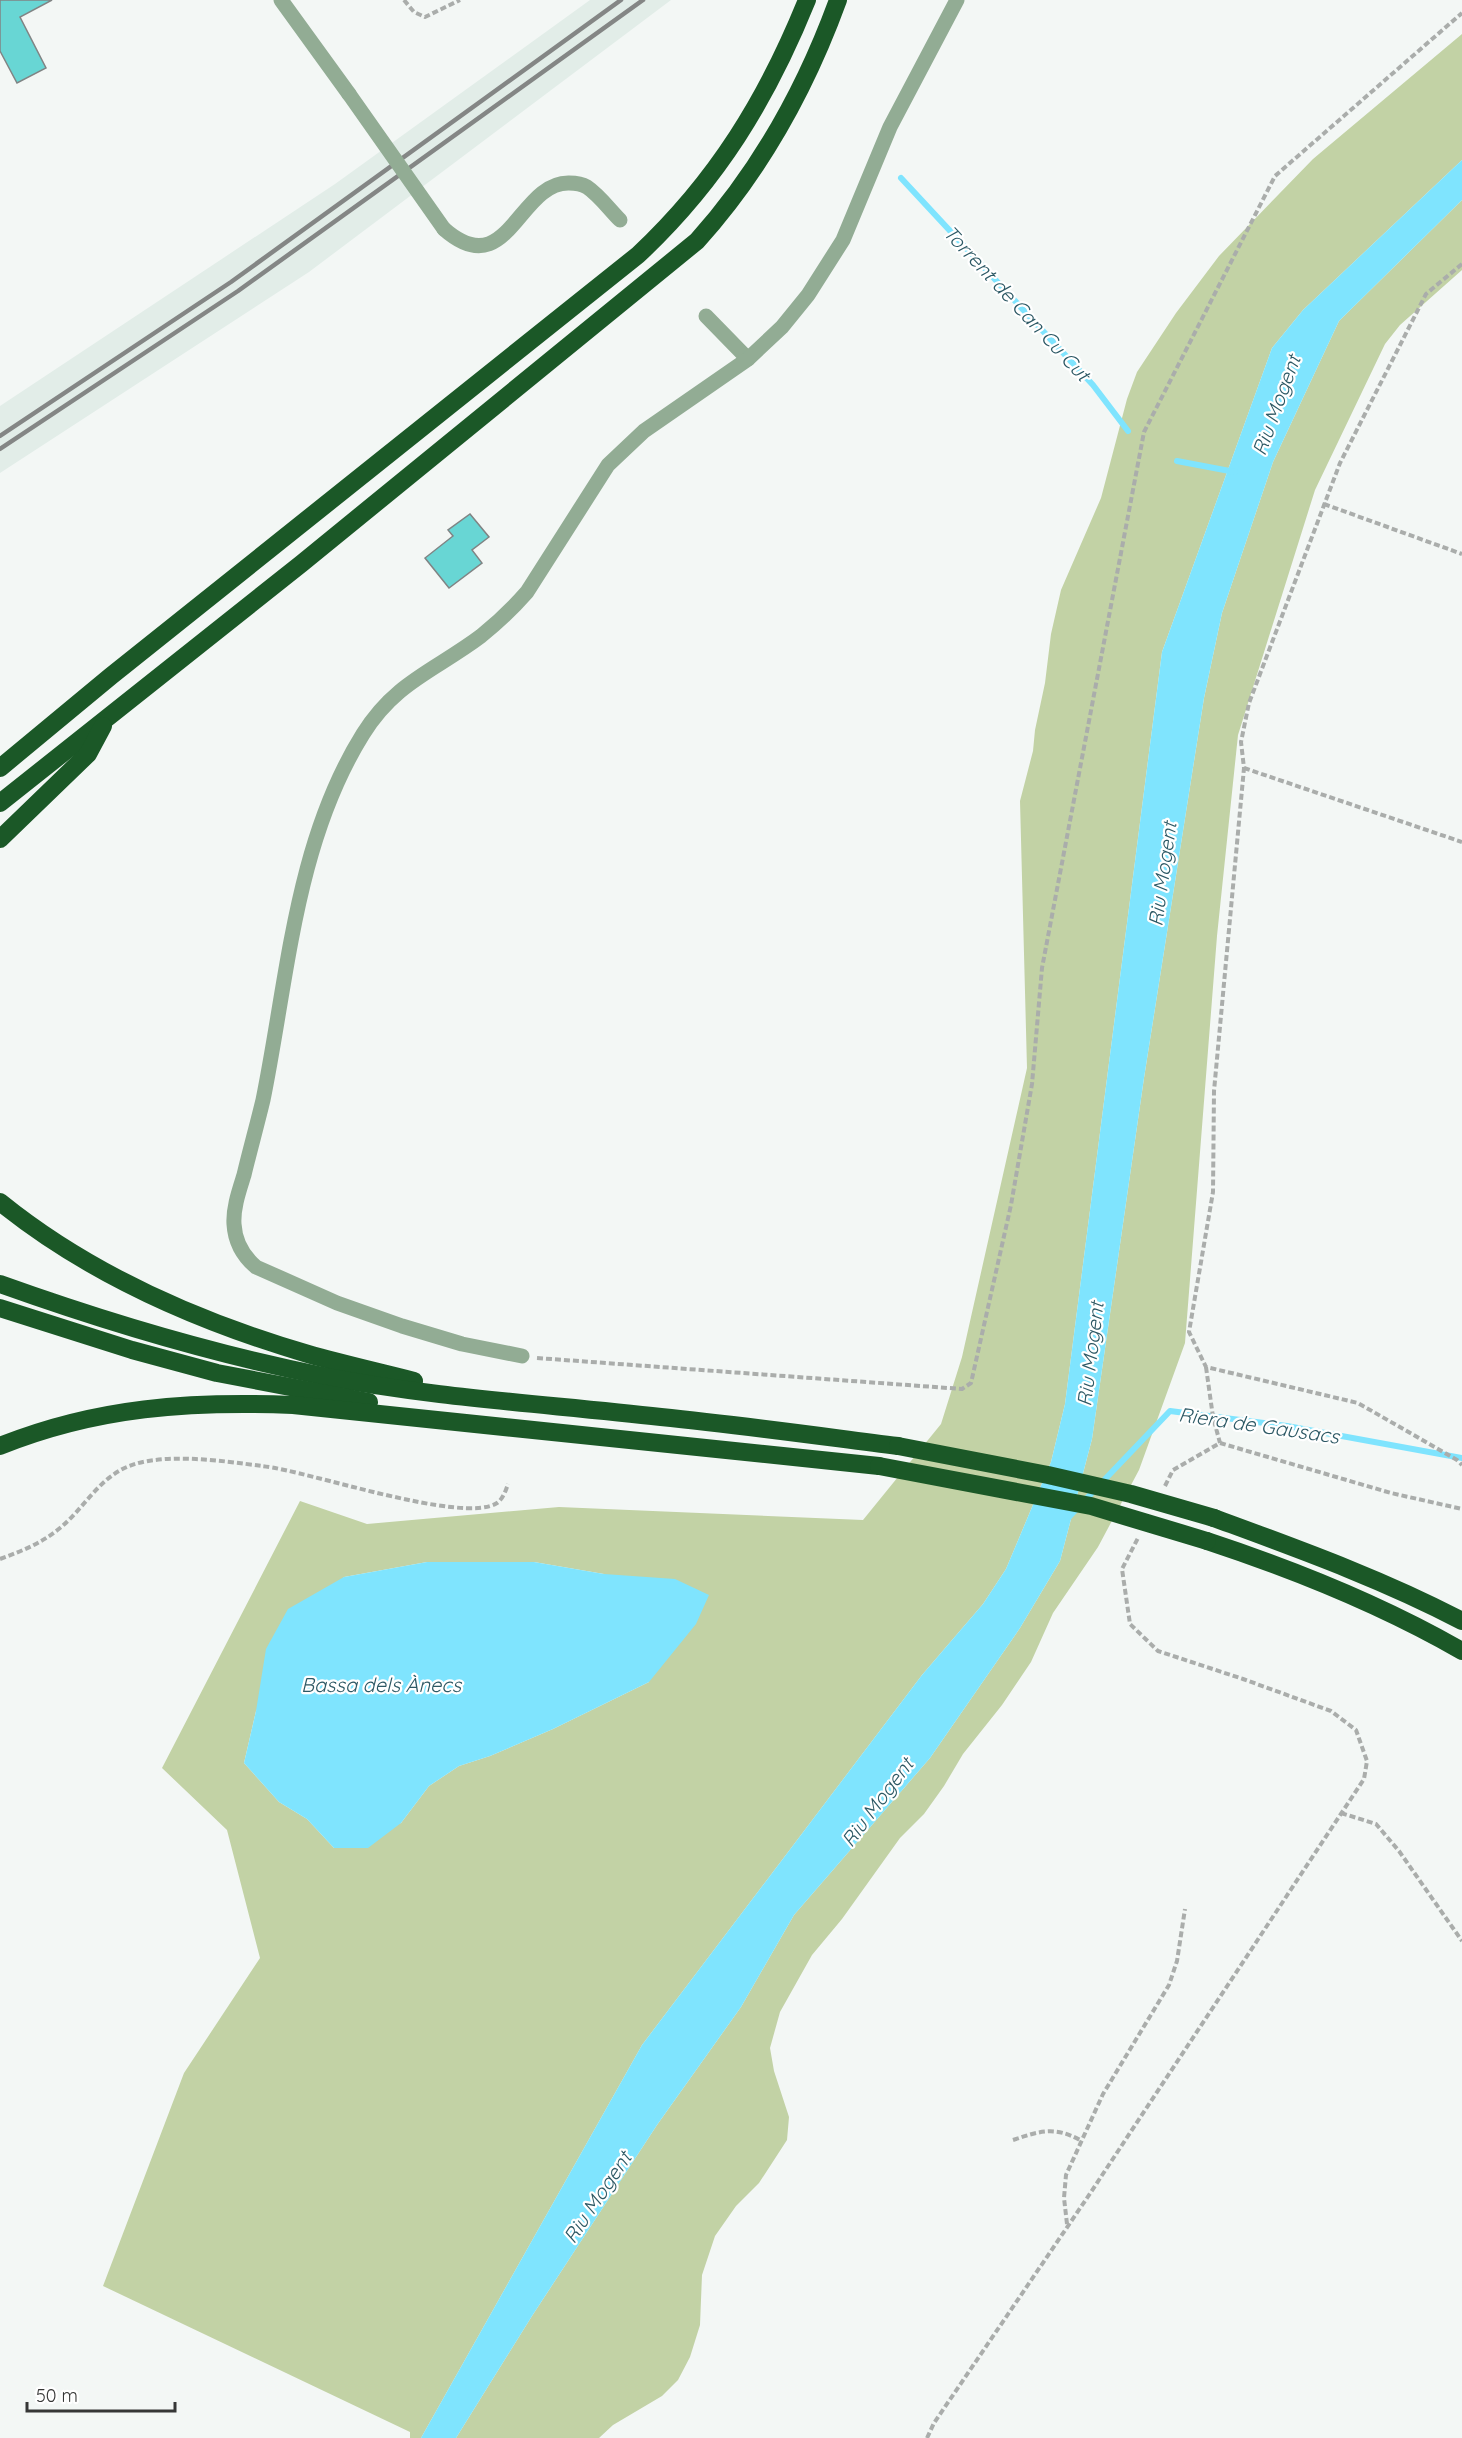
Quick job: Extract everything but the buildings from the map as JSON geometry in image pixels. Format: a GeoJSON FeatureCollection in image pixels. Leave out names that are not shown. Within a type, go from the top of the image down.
{"type":"FeatureCollection","features":[{"type":"Feature","properties":{"kind":"highway"},"geometry":{"type":"LineString","coordinates":[[0,768],[120,668],[638,255],[672,223],[711,176],[756,107],[786,50],[807,0]]}},
{"type":"Feature","properties":{"kind":"highway"},"geometry":{"type":"LineString","coordinates":[[0,803],[106,720],[697,240],[739,190],[773,137],[821,44],[838,0]]}},
{"type":"Feature","properties":{"kind":"highway"},"geometry":{"type":"LineString","coordinates":[[0,838],[88,754],[106,720]]}},
{"type":"Feature","properties":{"kind":"highway"},"geometry":{"type":"LineString","coordinates":[[0,1202],[33,1228],[84,1261],[188,1311],[308,1354],[495,1401]]}},
{"type":"Feature","properties":{"kind":"highway"},"geometry":{"type":"LineString","coordinates":[[0,1284],[117,1324],[214,1351],[323,1376],[413,1391],[495,1401],[661,1417],[898,1446],[1048,1475],[1131,1494],[1214,1518],[1396,1589],[1462,1621]]}},
{"type":"Feature","properties":{"kind":"highway"},"geometry":{"type":"LineString","coordinates":[[0,1308],[121,1347],[217,1373],[488,1425]]}},
{"type":"Feature","properties":{"kind":"highway"},"geometry":{"type":"LineString","coordinates":[[0,1446],[52,1427],[93,1416],[194,1404],[293,1405],[879,1466],[1091,1506],[1207,1541],[1271,1562],[1330,1587],[1457,1649]]}},
{"type":"Feature","properties":{"kind":"street"},"geometry":{"type":"LineString","coordinates":[[281,0],[444,229],[454,238],[466,244],[478,246],[504,236],[547,189],[561,183],[578,183],[587,187],[620,220]]}},
{"type":"Feature","properties":{"kind":"street"},"geometry":{"type":"LineString","coordinates":[[522,1356],[462,1344],[337,1303],[256,1267],[248,1260],[236,1239],[234,1213],[263,1099],[278,1012],[308,867],[320,826],[341,776],[363,735],[387,701],[422,673],[479,637],[520,600],[608,465],[644,431],[748,359],[782,327],[808,295],[843,240],[876,155],[957,0]]}},
{"type":"Feature","properties":{"kind":"street"},"geometry":{"type":"LineString","coordinates":[[706,316],[748,359]]}},
{"type":"Feature","properties":{"kind":"path"},"geometry":{"type":"LineString","coordinates":[[404,0],[414,12],[425,17],[460,0]]}},
{"type":"Feature","properties":{"kind":"path"},"geometry":{"type":"LineString","coordinates":[[522,1356],[545,1360],[962,1389],[971,1383],[1011,1205],[1032,1084],[1042,968],[1144,432],[1275,176],[1462,13]]}},
{"type":"Feature","properties":{"kind":"path"},"geometry":{"type":"LineString","coordinates":[[1220,1443],[1213,1417],[1206,1367],[1189,1332],[1213,1191],[1214,1091],[1244,768],[1241,742],[1249,703],[1340,463],[1426,294],[1462,264]]}},
{"type":"Feature","properties":{"kind":"path"},"geometry":{"type":"LineString","coordinates":[[1324,504],[1462,554]]}},
{"type":"Feature","properties":{"kind":"path"},"geometry":{"type":"LineString","coordinates":[[1244,768],[1462,842]]}},
{"type":"Feature","properties":{"kind":"path"},"geometry":{"type":"LineString","coordinates":[[1206,1367],[1358,1403],[1462,1465]]}},
{"type":"Feature","properties":{"kind":"path"},"geometry":{"type":"LineString","coordinates":[[1173,1470],[1220,1443],[1391,1493],[1462,1509]]}},
{"type":"Feature","properties":{"kind":"path"},"geometry":{"type":"LineString","coordinates":[[0,1559],[35,1545],[61,1527],[120,1470],[155,1460],[198,1460],[292,1470],[330,1482],[458,1509],[490,1506],[500,1502],[508,1484]]}},
{"type":"Feature","properties":{"kind":"path"},"geometry":{"type":"LineString","coordinates":[[927,2438],[934,2423],[1364,1779],[1367,1761],[1356,1730],[1331,1711],[1158,1651],[1130,1624],[1122,1569]]}},
{"type":"Feature","properties":{"kind":"path"},"geometry":{"type":"LineString","coordinates":[[1341,1813],[1376,1824],[1399,1851],[1462,1941]]}},
{"type":"Feature","properties":{"kind":"path"},"geometry":{"type":"LineString","coordinates":[[1067,2225],[1064,2198],[1066,2175],[1080,2140],[1103,2094],[1169,1985],[1177,1961],[1185,1909]]}},
{"type":"Feature","properties":{"kind":"path"},"geometry":{"type":"LineString","coordinates":[[1013,2139],[1054,2130],[1067,2133],[1080,2140]]}},
{"type":"Feature","properties":{"kind":"shaded area"},"geometry":{"type":"Polygon","coordinates":[[[590,0],[671,0],[309,272],[0,473],[0,406],[335,184],[590,0]]]}},
{"type":"Feature","properties":{"kind":"green space"},"geometry":{"type":"Polygon","coordinates":[[[1462,34],[1462,160],[1303,310],[1272,348],[1162,652],[1065,1404],[1051,1462],[1006,1569],[983,1604],[922,1675],[642,2045],[421,2438],[410,2438],[410,2432],[103,2286],[184,2073],[260,1958],[227,1830],[162,1768],[300,1501],[367,1524],[559,1507],[863,1520],[941,1424],[962,1357],[1027,1068],[1020,801],[1033,751],[1051,634],[1061,590],[1101,498],[1127,399],[1137,372],[1176,313],[1219,256],[1313,159],[1462,34]],[[427,1562],[344,1577],[256,1711],[244,1763],[279,1802],[307,1819],[334,1848],[401,1823],[429,1786],[459,1766],[490,1756],[553,1729],[649,1682],[604,1574],[534,1562],[427,1562]]]}},
{"type":"Feature","properties":{"kind":"green space"},"geometry":{"type":"Polygon","coordinates":[[[1462,200],[1462,270],[1400,325],[1385,344],[1315,490],[1238,735],[1217,936],[1185,1343],[1139,1470],[1098,1547],[1053,1613],[1031,1662],[1002,1705],[963,1754],[924,1814],[900,1838],[842,1919],[812,1955],[780,2012],[770,2048],[774,2071],[789,2117],[787,2140],[759,2183],[736,2206],[715,2236],[702,2275],[700,2325],[690,2357],[678,2380],[662,2396],[613,2425],[599,2438],[456,2438],[532,2316],[657,2125],[741,2007],[794,1915],[930,1758],[1020,1628],[1060,1561],[1092,1439],[1144,1078],[1204,698],[1222,613],[1273,462],[1339,321],[1462,200]]]}},
{"type":"Feature","properties":{"kind":"water","name":"Riu Mogent"},"geometry":{"type":"Polygon","coordinates":[[[1462,160],[1462,200],[1339,321],[1273,462],[1222,613],[1204,698],[1144,1078],[1092,1439],[1060,1561],[1020,1628],[930,1758],[794,1915],[741,2007],[657,2125],[532,2316],[456,2438],[421,2438],[642,2045],[922,1675],[983,1604],[1006,1569],[1051,1462],[1065,1404],[1162,652],[1272,348],[1303,310],[1462,160]]]}},
{"type":"Feature","properties":{"kind":"water","name":"Bassa dels Ànecs"},"geometry":{"type":"Polygon","coordinates":[[[427,1562],[534,1562],[604,1574],[675,1579],[709,1595],[696,1624],[649,1682],[553,1729],[490,1756],[459,1766],[429,1786],[401,1823],[368,1848],[334,1848],[307,1819],[279,1802],[244,1763],[256,1711],[266,1649],[288,1609],[344,1577],[427,1562]]]}},
{"type":"Feature","properties":{"kind":"waterway","name":"Torrent de Can Cu Cut"},"geometry":{"type":"LineString","coordinates":[[901,178],[1093,385],[1128,431]]}},
{"type":"Feature","properties":{"kind":"waterway","name":"Torrent de Can Cu Cut"},"geometry":{"type":"LineString","coordinates":[[1177,461],[1235,472]]}},
{"type":"Feature","properties":{"kind":"waterway","name":"Riera de Gausacs"},"geometry":{"type":"LineString","coordinates":[[1068,1518],[1170,1411],[1287,1426],[1462,1458]]}},
{"type":"Feature","properties":{"kind":"railway"},"geometry":{"type":"LineString","coordinates":[[0,436],[231,282],[621,0]]}},
{"type":"Feature","properties":{"kind":"railway"},"geometry":{"type":"LineString","coordinates":[[0,449],[238,291],[643,0]]}}]}
